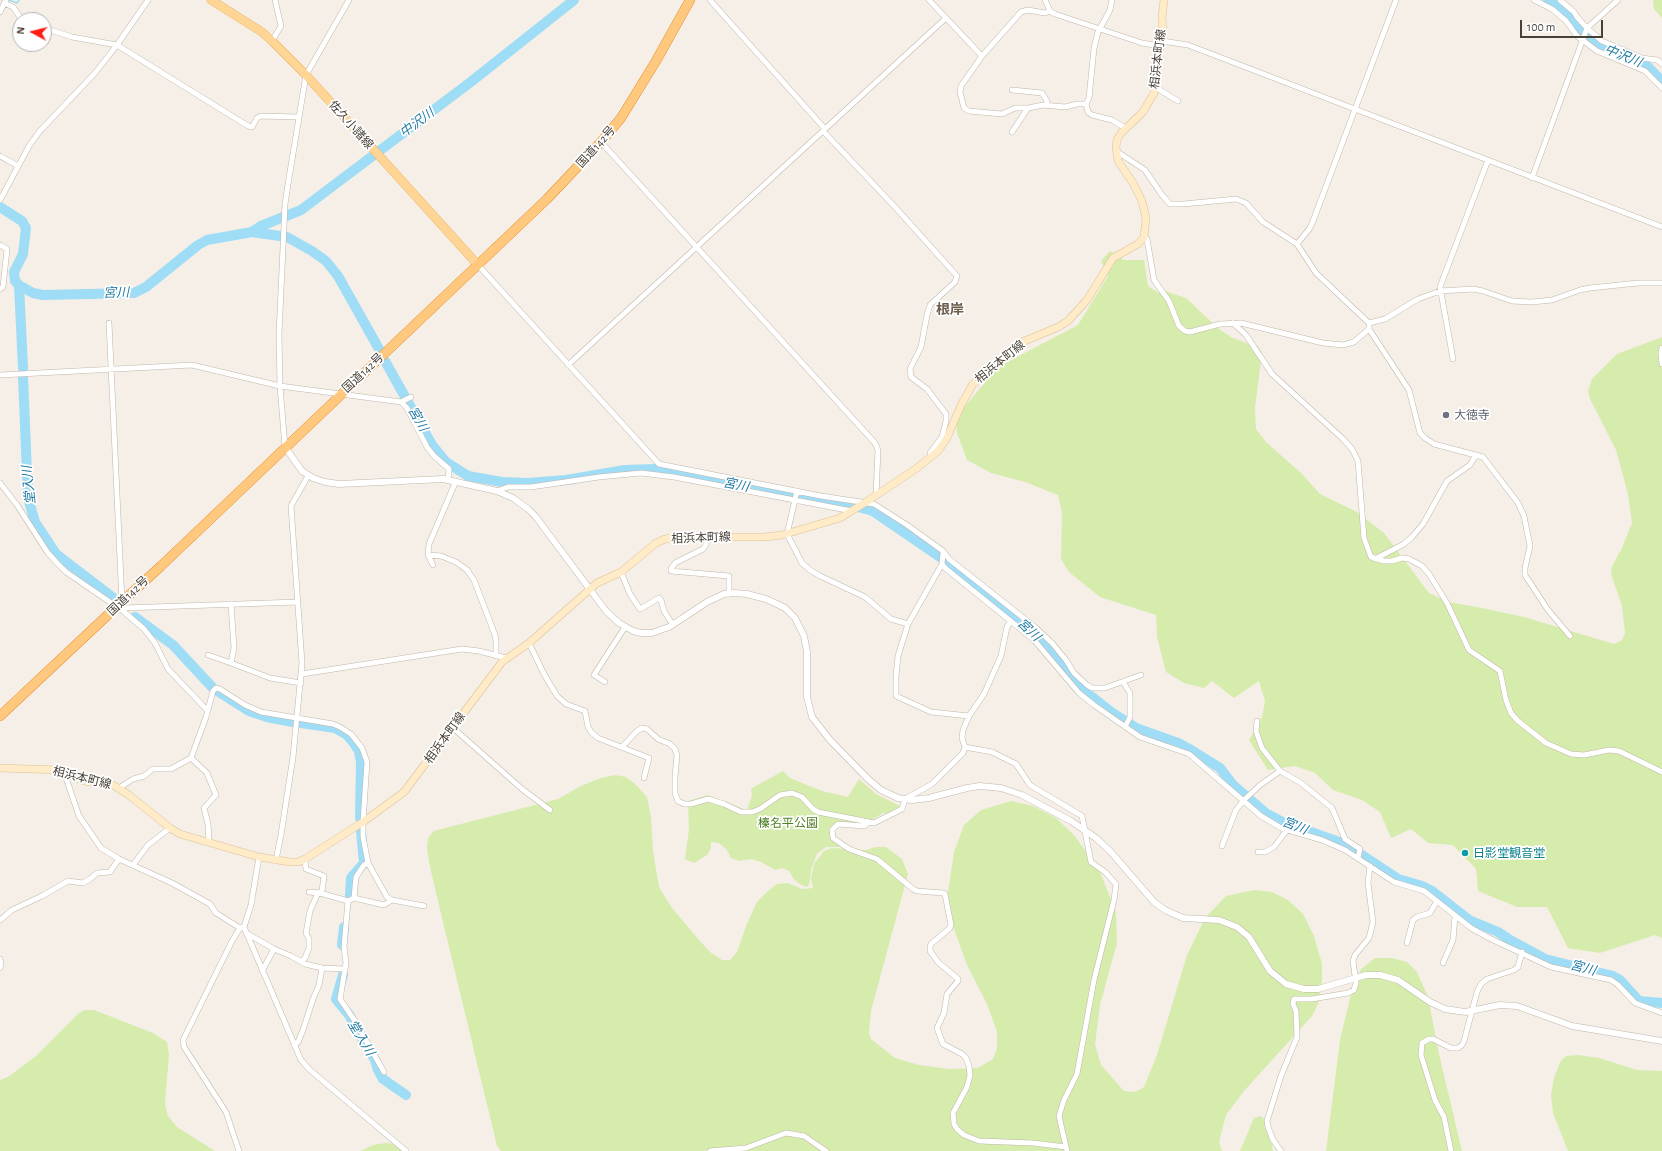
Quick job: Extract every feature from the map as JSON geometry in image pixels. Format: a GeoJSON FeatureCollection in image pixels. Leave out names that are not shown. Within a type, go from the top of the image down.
{"type":"FeatureCollection","features":[{"type":"Feature","properties":{"kind":"highway","name":"国道142号"},"geometry":{"type":"LineString","coordinates":[[0,716],[340,394],[478,266],[547,199],[601,142],[621,118],[656,61],[690,0]]}},
{"type":"Feature","properties":{"kind":"main road","name":"佐久小諸線"},"geometry":{"type":"LineString","coordinates":[[211,0],[262,32],[272,41],[306,75],[478,266]]}},
{"type":"Feature","properties":{"kind":"main road","name":"相浜本町線"},"geometry":{"type":"LineString","coordinates":[[1116,151],[1118,140],[1125,128],[1141,116],[1152,98],[1161,44],[1164,0]]}},
{"type":"Feature","properties":{"kind":"main road"},"geometry":{"type":"LineString","coordinates":[[1116,151],[1120,164],[1133,183],[1142,201],[1146,218],[1144,237]]}},
{"type":"Feature","properties":{"kind":"main road","name":"相浜本町線"},"geometry":{"type":"LineString","coordinates":[[0,768],[54,770],[64,772],[84,781],[107,784],[119,788],[170,828],[180,834],[259,857],[294,862],[306,859],[363,822],[404,792],[506,658],[529,643],[597,583],[621,572],[661,540],[677,537],[707,536],[765,537],[787,534],[833,520],[864,504],[931,457],[945,443],[961,405],[973,384],[1020,344],[1068,321],[1087,300],[1113,258],[1138,244],[1144,237]]}},
{"type":"Feature","properties":{"kind":"street"},"geometry":{"type":"LineString","coordinates":[[0,200],[18,166],[39,132],[95,73],[117,45],[148,0]]}},
{"type":"Feature","properties":{"kind":"street"},"geometry":{"type":"LineString","coordinates":[[272,41],[281,26],[274,0]]}},
{"type":"Feature","properties":{"kind":"street"},"geometry":{"type":"LineString","coordinates":[[349,0],[306,75],[284,217],[279,334],[280,386],[285,447],[299,468],[308,476],[339,484],[428,478],[448,480],[497,491],[513,498],[531,512],[606,611],[625,627],[637,632],[646,633],[659,631],[673,625],[718,596],[729,594],[740,593],[766,599],[785,608],[795,618],[802,630],[806,644],[808,704],[816,723],[830,740],[874,784],[892,796],[905,799],[921,800],[967,788],[992,787],[1009,790],[1022,795],[1085,830],[1110,851],[1160,907],[1183,918],[1219,920],[1237,927],[1249,937],[1274,976],[1286,984],[1304,989],[1318,989],[1355,978],[1373,975],[1389,977],[1398,980],[1438,1007],[1452,1011],[1471,1011],[1500,1005],[1517,1006],[1572,1026],[1662,1041]]}},
{"type":"Feature","properties":{"kind":"street"},"geometry":{"type":"LineString","coordinates":[[710,0],[824,130],[957,276],[955,282],[930,305],[921,347],[910,369],[911,377],[927,389],[946,414],[942,437],[930,453],[931,457]]}},
{"type":"Feature","properties":{"kind":"street"},"geometry":{"type":"LineString","coordinates":[[929,0],[982,56]]}},
{"type":"Feature","properties":{"kind":"street"},"geometry":{"type":"LineString","coordinates":[[1045,0],[1050,10],[1100,29],[1142,43],[1188,45],[1662,227]]}},
{"type":"Feature","properties":{"kind":"street"},"geometry":{"type":"LineString","coordinates":[[1112,0],[1110,10],[1100,29],[1094,48],[1089,98],[1086,104],[1090,114],[1112,120],[1125,128]]}},
{"type":"Feature","properties":{"kind":"street"},"geometry":{"type":"LineString","coordinates":[[1297,244],[1310,228],[1396,0]]}},
{"type":"Feature","properties":{"kind":"street"},"geometry":{"type":"LineString","coordinates":[[1534,0],[1544,4],[1585,34],[1642,58],[1657,60],[1662,64]]}},
{"type":"Feature","properties":{"kind":"street"},"geometry":{"type":"LineString","coordinates":[[1560,0],[1574,12],[1585,34],[1597,51],[1645,71],[1662,88]]}},
{"type":"Feature","properties":{"kind":"street"},"geometry":{"type":"LineString","coordinates":[[1532,178],[1585,34],[1618,0]]}},
{"type":"Feature","properties":{"kind":"street"},"geometry":{"type":"LineString","coordinates":[[0,12],[5,2],[13,7],[16,12]]}},
{"type":"Feature","properties":{"kind":"street"},"geometry":{"type":"LineString","coordinates":[[1050,10],[1045,13],[1028,10],[1021,12],[982,56],[961,86],[960,92],[964,108],[1002,114],[1015,108],[1028,108],[1046,104],[1065,107],[1077,104],[1086,104]]}},
{"type":"Feature","properties":{"kind":"street"},"geometry":{"type":"LineString","coordinates":[[568,364],[946,18]]}},
{"type":"Feature","properties":{"kind":"street"},"geometry":{"type":"LineString","coordinates":[[52,31],[72,37],[117,45],[248,126],[252,126],[261,116],[299,117]]}},
{"type":"Feature","properties":{"kind":"street"},"geometry":{"type":"LineString","coordinates":[[1155,87],[1178,101]]}},
{"type":"Feature","properties":{"kind":"street"},"geometry":{"type":"LineString","coordinates":[[1012,90],[1042,93],[1046,104]]}},
{"type":"Feature","properties":{"kind":"street"},"geometry":{"type":"LineString","coordinates":[[1012,132],[1028,108]]}},
{"type":"Feature","properties":{"kind":"street"},"geometry":{"type":"LineString","coordinates":[[601,142],[875,442],[878,450],[876,496]]}},
{"type":"Feature","properties":{"kind":"street"},"geometry":{"type":"LineString","coordinates":[[1116,151],[1145,170],[1170,204],[1241,200],[1249,205],[1267,225],[1297,244],[1316,273],[1369,326],[1409,390],[1420,433],[1434,444],[1483,457],[1521,508],[1530,546],[1525,575],[1548,610],[1570,636]]}},
{"type":"Feature","properties":{"kind":"street"},"geometry":{"type":"LineString","coordinates":[[0,156],[18,166]]}},
{"type":"Feature","properties":{"kind":"street"},"geometry":{"type":"LineString","coordinates":[[1453,359],[1440,287],[1488,160]]}},
{"type":"Feature","properties":{"kind":"street"},"geometry":{"type":"LineString","coordinates":[[1144,237],[1147,239],[1154,280],[1169,301],[1182,329],[1190,332],[1220,324],[1248,324],[1335,345],[1343,345],[1354,342],[1369,326],[1386,319],[1418,299],[1440,291],[1473,289],[1483,290],[1512,302],[1538,302],[1558,299],[1580,290],[1638,283],[1662,283]]}},
{"type":"Feature","properties":{"kind":"street"},"geometry":{"type":"LineString","coordinates":[[0,245],[7,249],[3,287],[0,289]]}},
{"type":"Feature","properties":{"kind":"street"},"geometry":{"type":"LineString","coordinates":[[478,266],[659,464],[796,495],[854,510]]}},
{"type":"Feature","properties":{"kind":"street"},"geometry":{"type":"LineString","coordinates":[[109,323],[123,610]]}},
{"type":"Feature","properties":{"kind":"street"},"geometry":{"type":"LineString","coordinates":[[1233,323],[1246,335],[1272,374],[1352,449],[1358,461],[1364,538],[1371,557],[1384,561],[1392,561],[1402,558],[1409,559],[1422,566],[1429,574],[1447,603],[1469,650],[1500,671],[1506,700],[1511,713],[1518,722],[1546,743],[1571,754],[1584,755],[1609,750],[1618,750],[1662,772]]}},
{"type":"Feature","properties":{"kind":"street"},"geometry":{"type":"LineString","coordinates":[[1662,348],[1662,364]]}},
{"type":"Feature","properties":{"kind":"street"},"geometry":{"type":"LineString","coordinates":[[0,375],[192,365],[280,386],[340,394],[406,399],[407,408],[427,447],[448,469],[448,480]]}},
{"type":"Feature","properties":{"kind":"street"},"geometry":{"type":"LineString","coordinates":[[1374,559],[1379,558],[1412,538],[1423,524],[1447,481],[1470,465],[1476,455]]}},
{"type":"Feature","properties":{"kind":"street"},"geometry":{"type":"LineString","coordinates":[[497,491],[508,487],[531,487],[599,477],[641,473],[796,495],[874,504],[907,525],[942,551],[943,554],[1009,613],[1011,621],[1034,640],[1080,692],[1107,715],[1147,741],[1189,754],[1246,799],[1261,816],[1287,830],[1322,840],[1345,850],[1394,882],[1424,891],[1455,916],[1480,933],[1551,967],[1611,980],[1618,985],[1635,1003],[1662,1013]]}},
{"type":"Feature","properties":{"kind":"street"},"geometry":{"type":"LineString","coordinates":[[276,860],[288,796],[302,674],[302,652],[292,506],[308,476]]}},
{"type":"Feature","properties":{"kind":"street"},"geometry":{"type":"LineString","coordinates":[[433,565],[428,555],[429,544],[456,481]]}},
{"type":"Feature","properties":{"kind":"street"},"geometry":{"type":"LineString","coordinates":[[0,484],[17,504],[48,553],[58,564],[66,572],[123,610],[148,633],[155,643],[168,669],[208,710]]}},
{"type":"Feature","properties":{"kind":"street"},"geometry":{"type":"LineString","coordinates":[[796,495],[787,534],[802,563],[810,570],[865,597],[891,618],[908,624]]}},
{"type":"Feature","properties":{"kind":"street"},"geometry":{"type":"LineString","coordinates":[[707,536],[706,545],[703,549],[675,563],[671,571],[729,576],[729,594]]}},
{"type":"Feature","properties":{"kind":"street"},"geometry":{"type":"LineString","coordinates":[[943,554],[942,563],[908,624],[898,656],[896,696],[931,712],[969,716]]}},
{"type":"Feature","properties":{"kind":"street"},"geometry":{"type":"LineString","coordinates":[[428,555],[441,556],[456,562],[467,570],[474,580],[495,635],[496,656]]}},
{"type":"Feature","properties":{"kind":"street"},"geometry":{"type":"LineString","coordinates":[[942,563],[1009,613],[1034,627],[1052,643],[1066,660],[1074,673],[1086,686],[1097,689],[1123,682],[1141,675]]}},
{"type":"Feature","properties":{"kind":"street"},"geometry":{"type":"LineString","coordinates":[[621,572],[630,594],[640,609],[659,598],[664,611],[673,625]]}},
{"type":"Feature","properties":{"kind":"street"},"geometry":{"type":"LineString","coordinates":[[123,610],[298,602]]}},
{"type":"Feature","properties":{"kind":"street"},"geometry":{"type":"LineString","coordinates":[[231,604],[234,648],[231,663]]}},
{"type":"Feature","properties":{"kind":"street"},"geometry":{"type":"LineString","coordinates":[[622,747],[637,731],[642,728],[646,729],[658,739],[670,744],[675,749],[677,756],[675,794],[678,801],[684,804],[691,804],[708,799],[741,812],[752,812],[760,809],[780,795],[792,793],[802,797],[818,812],[869,822],[879,821],[902,809],[905,799],[932,784],[963,753],[965,747],[962,738],[963,730],[969,716],[984,694],[1001,656],[1007,627],[1011,621]]}},
{"type":"Feature","properties":{"kind":"street"},"geometry":{"type":"LineString","coordinates":[[605,682],[594,675],[610,649],[622,634],[625,627]]}},
{"type":"Feature","properties":{"kind":"street"},"geometry":{"type":"LineString","coordinates":[[529,643],[544,674],[557,696],[566,704],[585,711],[588,727],[598,738],[649,758],[644,778]]}},
{"type":"Feature","properties":{"kind":"street"},"geometry":{"type":"LineString","coordinates":[[302,674],[462,649],[479,651],[506,658]]}},
{"type":"Feature","properties":{"kind":"street"},"geometry":{"type":"LineString","coordinates":[[208,655],[270,678],[301,683]]}},
{"type":"Feature","properties":{"kind":"street"},"geometry":{"type":"LineString","coordinates":[[1123,682],[1130,693],[1129,720],[1125,726]]}},
{"type":"Feature","properties":{"kind":"street"},"geometry":{"type":"LineString","coordinates":[[1080,692],[1086,686]]}},
{"type":"Feature","properties":{"kind":"street"},"geometry":{"type":"LineString","coordinates":[[119,788],[133,779],[144,776],[153,770],[171,769],[191,758],[213,691],[218,688],[254,710],[340,726],[351,734],[365,754],[367,771],[363,837],[368,863],[385,894],[392,900],[424,906]]}},
{"type":"Feature","properties":{"kind":"street"},"geometry":{"type":"LineString","coordinates":[[1257,720],[1256,731],[1259,742],[1280,771],[1301,783],[1327,803],[1334,812],[1345,839],[1360,850],[1358,858]]}},
{"type":"Feature","properties":{"kind":"street"},"geometry":{"type":"LineString","coordinates":[[452,727],[522,789],[550,810]]}},
{"type":"Feature","properties":{"kind":"street"},"geometry":{"type":"LineString","coordinates":[[869,822],[864,826],[838,824],[832,830],[833,838],[835,841],[849,849],[877,860],[917,891],[945,894],[952,925],[931,944],[930,951],[938,962],[958,978],[958,981],[947,994],[944,1013],[937,1028],[943,1044],[962,1054],[969,1066],[970,1075],[967,1087],[953,1113],[954,1124],[957,1129],[964,1135],[979,1141],[1033,1143],[1066,1149],[1059,1116],[1064,1100],[1077,1074],[1094,980],[1114,900],[1116,884],[1105,872],[1091,862],[1082,816],[1030,785],[1016,764],[992,752],[965,747]]}},
{"type":"Feature","properties":{"kind":"street"},"geometry":{"type":"LineString","coordinates":[[191,758],[206,773],[216,795],[204,808],[208,824],[209,842]]}},
{"type":"Feature","properties":{"kind":"street"},"geometry":{"type":"LineString","coordinates":[[1222,846],[1236,810],[1260,785],[1280,771]]}},
{"type":"Feature","properties":{"kind":"street"},"geometry":{"type":"LineString","coordinates":[[64,772],[76,810],[101,848],[119,859],[172,883],[210,904],[216,913],[242,927],[246,933],[301,1060],[310,1070],[406,1151]]}},
{"type":"Feature","properties":{"kind":"street"},"geometry":{"type":"LineString","coordinates":[[133,865],[148,846],[170,828]]}},
{"type":"Feature","properties":{"kind":"street"},"geometry":{"type":"LineString","coordinates":[[1258,852],[1264,852],[1274,847],[1287,830]]}},
{"type":"Feature","properties":{"kind":"street"},"geometry":{"type":"LineString","coordinates":[[239,1151],[226,1112],[184,1047],[183,1040],[228,950],[242,927],[251,905],[259,857]]}},
{"type":"Feature","properties":{"kind":"street"},"geometry":{"type":"LineString","coordinates":[[0,920],[12,910],[42,896],[68,881],[83,883],[97,873],[110,872],[119,859]]}},
{"type":"Feature","properties":{"kind":"street"},"geometry":{"type":"LineString","coordinates":[[302,961],[305,958],[309,948],[309,939],[306,933],[310,911],[318,895],[322,891],[324,876],[306,869],[306,859]]}},
{"type":"Feature","properties":{"kind":"street"},"geometry":{"type":"LineString","coordinates":[[354,898],[356,877],[364,865],[368,863]]}},
{"type":"Feature","properties":{"kind":"street"},"geometry":{"type":"LineString","coordinates":[[1281,1151],[1273,1140],[1267,1121],[1281,1076],[1297,1037],[1296,1011],[1293,1004],[1294,999],[1312,999],[1348,993],[1354,990],[1355,978],[1353,961],[1355,955],[1369,938],[1373,922],[1368,883],[1370,866]]}},
{"type":"Feature","properties":{"kind":"street"},"geometry":{"type":"LineString","coordinates":[[309,892],[320,893],[348,901],[354,898],[384,905],[392,900]]}},
{"type":"Feature","properties":{"kind":"street"},"geometry":{"type":"LineString","coordinates":[[348,901],[344,947],[345,969],[339,996],[340,1002],[355,1021],[384,1072]]}},
{"type":"Feature","properties":{"kind":"street"},"geometry":{"type":"LineString","coordinates":[[1407,943],[1413,920],[1417,917],[1430,913],[1437,901]]}},
{"type":"Feature","properties":{"kind":"street"},"geometry":{"type":"LineString","coordinates":[[1443,963],[1453,940],[1455,916]]}},
{"type":"Feature","properties":{"kind":"street"},"geometry":{"type":"LineString","coordinates":[[246,933],[274,949],[302,961],[305,964],[322,968],[345,969]]}},
{"type":"Feature","properties":{"kind":"street"},"geometry":{"type":"LineString","coordinates":[[262,971],[274,949]]}},
{"type":"Feature","properties":{"kind":"street"},"geometry":{"type":"LineString","coordinates":[[1451,1151],[1444,1117],[1435,1100],[1421,1055],[1422,1043],[1429,1038],[1451,1048],[1458,1048],[1464,1041],[1476,992],[1481,984],[1487,979],[1514,970],[1518,967],[1522,952]]}},
{"type":"Feature","properties":{"kind":"street"},"geometry":{"type":"LineString","coordinates":[[0,960],[0,968]]}},
{"type":"Feature","properties":{"kind":"street"},"geometry":{"type":"LineString","coordinates":[[294,1045],[298,1042],[303,1030],[319,985],[322,968]]}},
{"type":"Feature","properties":{"kind":"street"},"geometry":{"type":"LineString","coordinates":[[710,1151],[746,1148],[786,1134],[804,1136],[826,1151]]}},
{"type":"Feature","properties":{"kind":"green space"},"geometry":{"type":"Polygon","coordinates":[[[1653,0],[1662,0],[1662,18],[1654,9],[1653,0]]]}},
{"type":"Feature","properties":{"kind":"green space"},"geometry":{"type":"Polygon","coordinates":[[[1110,251],[1124,260],[1144,260],[1148,286],[1159,293],[1165,291],[1186,298],[1219,329],[1231,337],[1246,343],[1257,345],[1262,352],[1255,408],[1256,429],[1266,442],[1301,473],[1320,494],[1357,512],[1384,533],[1429,593],[1448,602],[1524,617],[1614,644],[1622,640],[1625,633],[1622,606],[1611,574],[1612,566],[1622,548],[1632,523],[1628,494],[1616,450],[1590,399],[1588,391],[1592,379],[1617,354],[1662,337],[1662,938],[1655,935],[1600,953],[1568,948],[1547,907],[1517,907],[1478,891],[1476,869],[1453,845],[1428,843],[1411,829],[1391,838],[1380,812],[1362,800],[1333,790],[1315,773],[1295,766],[1268,770],[1249,740],[1262,717],[1265,701],[1259,681],[1234,698],[1212,681],[1204,688],[1184,683],[1166,672],[1157,637],[1156,615],[1100,597],[1069,572],[1061,559],[1062,513],[1058,495],[1025,482],[991,473],[967,460],[957,433],[956,417],[998,367],[1078,325],[1108,276],[1101,261],[1110,251]]]}},
{"type":"Feature","properties":{"kind":"green space","name":"榛名平公園"},"geometry":{"type":"Polygon","coordinates":[[[783,771],[790,778],[822,791],[848,797],[859,779],[876,794],[900,806],[887,814],[883,813],[864,825],[835,824],[833,839],[842,847],[826,847],[817,854],[811,869],[809,885],[806,887],[798,883],[789,871],[782,868],[775,870],[761,862],[751,859],[739,861],[731,858],[727,850],[719,843],[711,842],[711,848],[707,855],[694,863],[685,859],[689,829],[688,801],[708,795],[747,810],[752,795],[752,788],[783,771]]]}},
{"type":"Feature","properties":{"kind":"green space"},"geometry":{"type":"Polygon","coordinates":[[[615,775],[626,777],[647,797],[651,817],[653,851],[659,887],[672,908],[699,940],[710,952],[722,960],[730,960],[737,952],[746,926],[757,902],[768,891],[777,884],[788,883],[802,889],[813,888],[811,878],[814,864],[824,851],[832,848],[866,850],[876,847],[886,847],[902,859],[908,874],[871,1011],[869,1033],[871,1039],[895,1058],[919,1065],[949,1069],[978,1068],[993,1059],[997,1048],[997,1032],[987,1004],[967,965],[949,915],[948,892],[954,852],[964,825],[981,810],[1011,801],[1033,806],[1056,818],[1075,836],[1100,872],[1116,912],[1117,943],[1100,1005],[1095,1044],[1101,1065],[1124,1091],[1135,1092],[1144,1087],[1157,1055],[1187,955],[1205,918],[1226,896],[1254,890],[1272,892],[1288,900],[1303,914],[1314,936],[1322,964],[1322,980],[1319,1002],[1312,1016],[1244,1091],[1226,1115],[1219,1142],[1222,1151],[501,1151],[497,1146],[436,893],[429,862],[427,848],[428,838],[434,831],[558,799],[581,786],[601,778],[615,775]]]}},
{"type":"Feature","properties":{"kind":"green space"},"geometry":{"type":"Polygon","coordinates":[[[1375,958],[1392,958],[1407,962],[1417,972],[1428,997],[1439,1054],[1462,1151],[1326,1151],[1340,1040],[1350,998],[1361,969],[1375,958]]]}},
{"type":"Feature","properties":{"kind":"green space"},"geometry":{"type":"Polygon","coordinates":[[[84,1010],[94,1010],[153,1033],[167,1042],[169,1055],[165,1104],[168,1116],[177,1127],[215,1151],[0,1151],[0,1080],[8,1077],[36,1056],[78,1014],[84,1010]]]}},
{"type":"Feature","properties":{"kind":"green space"},"geometry":{"type":"Polygon","coordinates":[[[1578,1055],[1599,1058],[1637,1070],[1662,1071],[1662,1151],[1568,1151],[1553,1113],[1551,1095],[1554,1078],[1560,1062],[1566,1056],[1578,1055]]]}},
{"type":"Feature","properties":{"kind":"green space"},"geometry":{"type":"Polygon","coordinates":[[[1261,1116],[1267,1122],[1273,1151],[1240,1151],[1254,1118],[1261,1116]]]}},
{"type":"Feature","properties":{"kind":"green space"},"geometry":{"type":"Polygon","coordinates":[[[385,1143],[395,1144],[403,1151],[360,1151],[373,1145],[385,1143]]]}},
{"type":"Feature","properties":{"kind":"waterway"},"geometry":{"type":"LineString","coordinates":[[9,0],[17,3],[19,0]]}},
{"type":"Feature","properties":{"kind":"waterway","name":"中沢川"},"geometry":{"type":"LineString","coordinates":[[252,232],[261,226],[301,210],[472,81],[574,0]]}},
{"type":"Feature","properties":{"kind":"waterway","name":"中沢川"},"geometry":{"type":"LineString","coordinates":[[1548,0],[1571,17],[1587,37],[1600,48],[1645,64],[1662,81]]}},
{"type":"Feature","properties":{"kind":"waterway","name":"宮川"},"geometry":{"type":"LineString","coordinates":[[0,207],[22,221],[26,228],[23,254],[14,272],[15,281],[33,293],[43,295],[134,293],[146,287],[198,245],[207,240],[252,232],[287,237],[326,261],[338,276],[379,349]]}},
{"type":"Feature","properties":{"kind":"waterway","name":"堂入川"},"geometry":{"type":"LineString","coordinates":[[19,285],[23,368]]}},
{"type":"Feature","properties":{"kind":"waterway","name":"宮川"},"geometry":{"type":"LineString","coordinates":[[385,361],[432,445],[446,462],[468,476],[502,482],[528,483],[566,480],[625,470],[656,469],[847,504],[873,511],[949,563],[960,574],[1032,631],[1087,693],[1111,712],[1136,728],[1178,743],[1220,768],[1233,785],[1267,814],[1294,828],[1308,831],[1345,844],[1398,879],[1422,886],[1432,891],[1469,920],[1498,932],[1545,959],[1613,976],[1620,980],[1639,1001],[1662,1003]]}},
{"type":"Feature","properties":{"kind":"waterway","name":"堂入川"},"geometry":{"type":"LineString","coordinates":[[23,377],[28,498],[35,522],[56,554],[120,603]]}},
{"type":"Feature","properties":{"kind":"waterway","name":"堂入川"},"geometry":{"type":"LineString","coordinates":[[135,617],[173,645],[212,687]]}},
{"type":"Feature","properties":{"kind":"waterway","name":"堂入川"},"geometry":{"type":"LineString","coordinates":[[216,690],[249,711],[267,717],[293,722]]}},
{"type":"Feature","properties":{"kind":"waterway","name":"堂入川"},"geometry":{"type":"LineString","coordinates":[[301,723],[335,728],[346,734],[359,751],[361,762],[360,818]]}},
{"type":"Feature","properties":{"kind":"waterway","name":"堂入川"},"geometry":{"type":"LineString","coordinates":[[350,896],[351,878],[364,863],[361,831]]}},
{"type":"Feature","properties":{"kind":"waterway","name":"堂入川"},"geometry":{"type":"LineString","coordinates":[[342,945],[344,927]]}},
{"type":"Feature","properties":{"kind":"waterway","name":"堂入川"},"geometry":{"type":"LineString","coordinates":[[343,975],[336,999],[350,1016],[354,1027],[375,1060],[383,1079],[406,1095]]}},
{"type":"Feature","properties":{"kind":"place","name":"大徳寺"},"geometry":{"type":"Point","coordinates":[1446,415]}},
{"type":"Feature","properties":{"kind":"place","name":"日影堂観音堂"},"geometry":{"type":"Point","coordinates":[1465,853]}},
{"type":"Feature","properties":{"kind":"district","name":"根岸"},"geometry":{"type":"Point","coordinates":[950,310]}}]}
